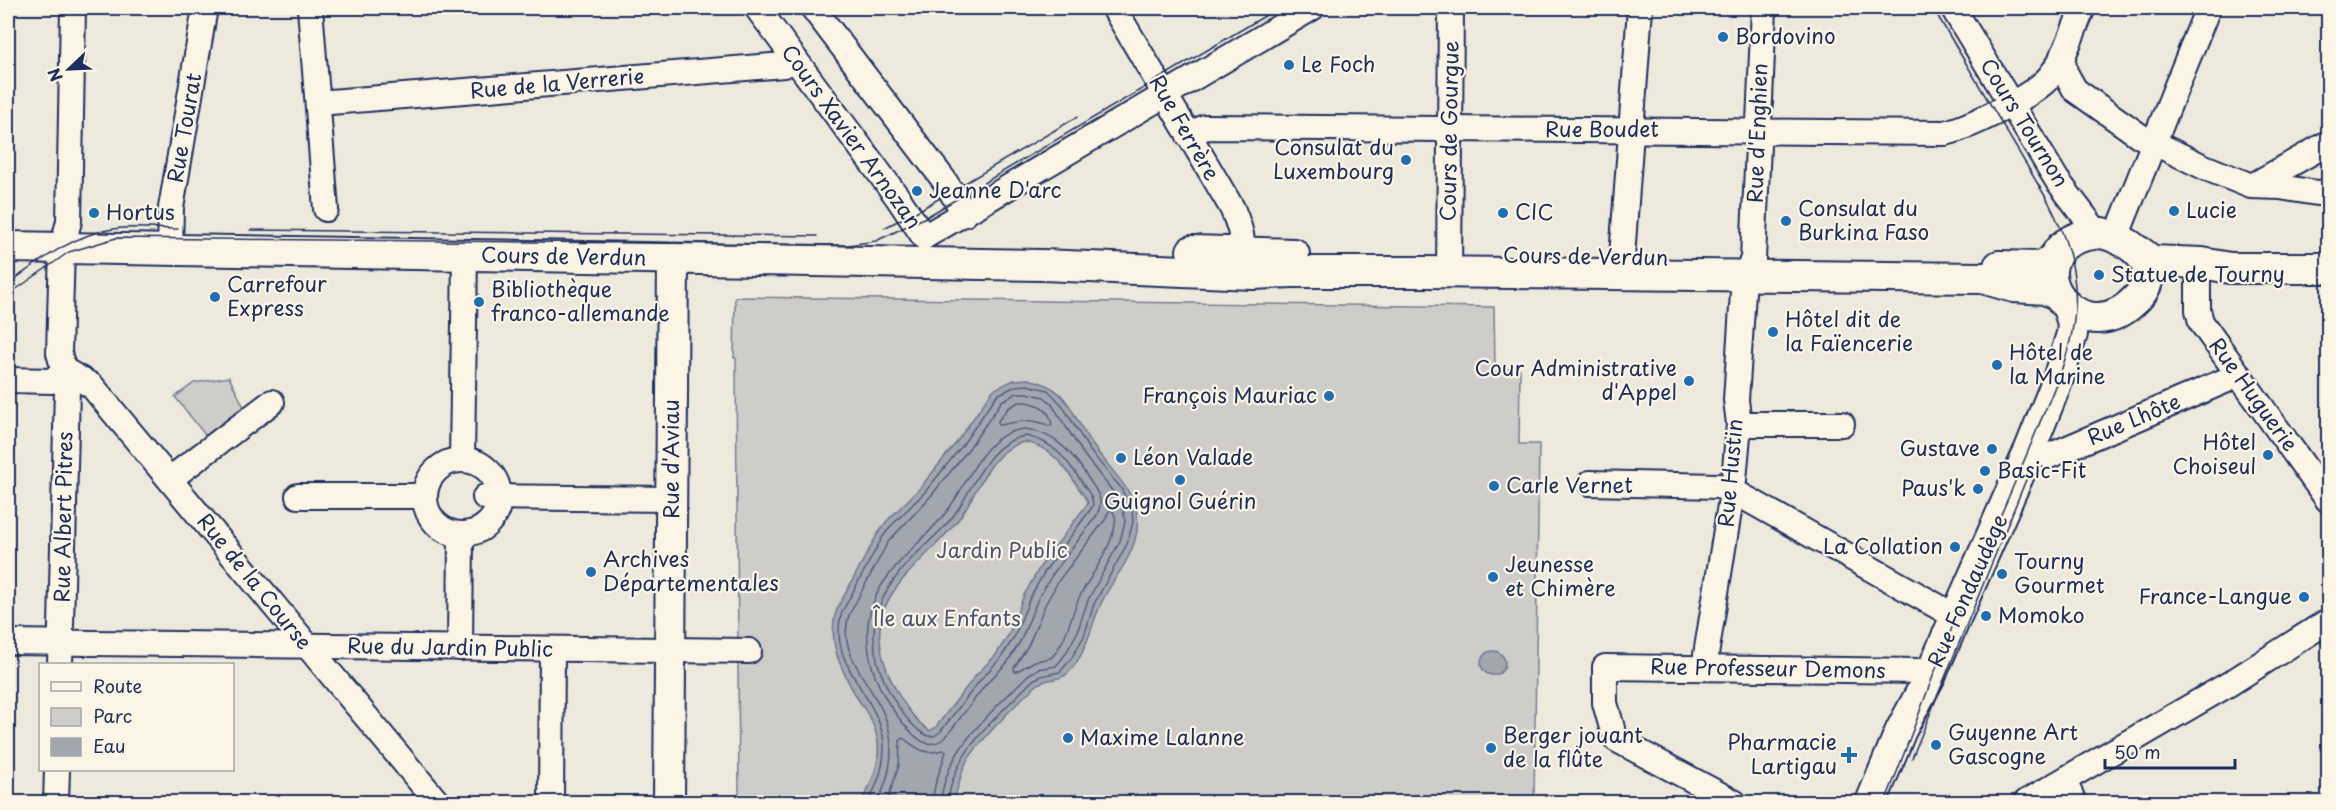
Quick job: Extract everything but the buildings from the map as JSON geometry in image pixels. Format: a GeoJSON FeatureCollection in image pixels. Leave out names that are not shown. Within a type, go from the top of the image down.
{"type":"FeatureCollection","features":[{"type":"Feature","properties":{"kind":"main road"},"geometry":{"type":"LineString","coordinates":[[2328,268],[2230,268],[2202,263],[2152,261],[2119,241],[2082,236],[2068,244],[2055,257],[2051,277],[2062,301],[2083,315],[2109,316],[2127,307],[2157,283],[2328,286]]}},
{"type":"Feature","properties":{"kind":"main road"},"geometry":{"type":"LineString","coordinates":[[2119,241],[2147,273],[2142,293]]}},
{"type":"Feature","properties":{"kind":"main road","name":"Cours de Verdun"},"geometry":{"type":"LineString","coordinates":[[8,247],[673,259],[924,250],[1121,269],[1253,274],[1622,257],[1748,268],[1981,264],[2028,268],[2042,267],[2055,257]]}},
{"type":"Feature","properties":{"kind":"main road","name":"Cours de Verdun"},"geometry":{"type":"LineString","coordinates":[[1121,269],[1144,251],[1240,252],[1449,264],[1748,268],[1982,278],[2014,287],[2045,289],[2062,301]]}},
{"type":"Feature","properties":{"kind":"main road","name":"Rue d'Aviau"},"geometry":{"type":"LineString","coordinates":[[669,802],[673,259]]}},
{"type":"Feature","properties":{"kind":"main road","name":"Rue Fondaudège"},"geometry":{"type":"LineString","coordinates":[[1871,802],[1901,730],[1930,676],[2030,449],[2068,351],[2073,323],[2062,301]]}},
{"type":"Feature","properties":{"kind":"street","name":"Rue Albert Pitres"},"geometry":{"type":"LineString","coordinates":[[60,654],[67,389],[59,353],[62,248],[69,221],[73,8]]}},
{"type":"Feature","properties":{"kind":"street","name":"Rue Tourat"},"geometry":{"type":"LineString","coordinates":[[170,250],[171,208],[205,8]]}},
{"type":"Feature","properties":{"kind":"street"},"geometry":{"type":"LineString","coordinates":[[310,8],[326,209]]}},
{"type":"Feature","properties":{"kind":"street","name":"Cours Xavier Arnozan"},"geometry":{"type":"LineString","coordinates":[[757,8],[795,59],[924,250]]}},
{"type":"Feature","properties":{"kind":"street"},"geometry":{"type":"LineString","coordinates":[[813,8],[944,180],[965,214]]}},
{"type":"Feature","properties":{"kind":"street","name":"Rue Ferrère"},"geometry":{"type":"LineString","coordinates":[[1114,8],[1232,208],[1241,229],[1240,252]]}},
{"type":"Feature","properties":{"kind":"street"},"geometry":{"type":"LineString","coordinates":[[924,250],[965,214],[1312,8]]}},
{"type":"Feature","properties":{"kind":"street","name":"Cours de Gourgue"},"geometry":{"type":"LineString","coordinates":[[1449,264],[1451,8]]}},
{"type":"Feature","properties":{"kind":"street"},"geometry":{"type":"LineString","coordinates":[[1622,257],[1640,8]]}},
{"type":"Feature","properties":{"kind":"street","name":"Rue d'Enghien"},"geometry":{"type":"LineString","coordinates":[[1748,268],[1764,8]]}},
{"type":"Feature","properties":{"kind":"street","name":"Cours Tournon"},"geometry":{"type":"LineString","coordinates":[[1953,8],[2057,180],[2092,226],[2119,241]]}},
{"type":"Feature","properties":{"kind":"street","name":"Rue Boudet"},"geometry":{"type":"LineString","coordinates":[[1189,136],[1205,127],[1945,133],[1976,123],[2049,78],[2062,56],[2083,8]]}},
{"type":"Feature","properties":{"kind":"street"},"geometry":{"type":"LineString","coordinates":[[2119,241],[2154,142],[2204,14]]}},
{"type":"Feature","properties":{"kind":"street"},"geometry":{"type":"LineString","coordinates":[[2062,56],[2065,72],[2075,90],[2140,136],[2204,167],[2251,186],[2290,178],[2328,143]]}},
{"type":"Feature","properties":{"kind":"street","name":"Rue de la Verrerie"},"geometry":{"type":"LineString","coordinates":[[318,103],[784,65],[795,59]]}},
{"type":"Feature","properties":{"kind":"street"},"geometry":{"type":"LineString","coordinates":[[2290,178],[2328,192]]}},
{"type":"Feature","properties":{"kind":"street"},"geometry":{"type":"LineString","coordinates":[[1178,271],[1228,260],[1240,252]]}},
{"type":"Feature","properties":{"kind":"street"},"geometry":{"type":"LineString","coordinates":[[462,459],[465,255]]}},
{"type":"Feature","properties":{"kind":"street","name":"Rue Hustin"},"geometry":{"type":"LineString","coordinates":[[1706,668],[1706,656],[1733,491],[1738,424],[1736,400],[1748,268]]}},
{"type":"Feature","properties":{"kind":"street","name":"Rue Huguerie"},"geometry":{"type":"LineString","coordinates":[[2198,283],[2199,318],[2328,500]]}},
{"type":"Feature","properties":{"kind":"street"},"geometry":{"type":"LineString","coordinates":[[8,381],[52,381],[64,370]]}},
{"type":"Feature","properties":{"kind":"street","name":"Rue de la Course"},"geometry":{"type":"LineString","coordinates":[[64,370],[93,386],[437,802]]}},
{"type":"Feature","properties":{"kind":"street","name":"Rue Lhôte"},"geometry":{"type":"LineString","coordinates":[[2030,449],[2049,456],[2227,380],[2237,373]]}},
{"type":"Feature","properties":{"kind":"street"},"geometry":{"type":"LineString","coordinates":[[170,479],[272,402]]}},
{"type":"Feature","properties":{"kind":"street"},"geometry":{"type":"LineString","coordinates":[[1738,424],[1842,424]]}},
{"type":"Feature","properties":{"kind":"street"},"geometry":{"type":"LineString","coordinates":[[462,459],[474,461],[492,475],[498,486],[491,498],[497,509],[492,520],[473,533],[461,535],[450,533],[431,519],[424,496],[431,474],[443,465],[462,459]]}},
{"type":"Feature","properties":{"kind":"street"},"geometry":{"type":"LineString","coordinates":[[1590,483],[1718,486],[1733,491],[1944,610],[1957,614]]}},
{"type":"Feature","properties":{"kind":"street"},"geometry":{"type":"LineString","coordinates":[[298,495],[424,496]]}},
{"type":"Feature","properties":{"kind":"street"},"geometry":{"type":"LineString","coordinates":[[491,498],[671,499]]}},
{"type":"Feature","properties":{"kind":"street"},"geometry":{"type":"LineString","coordinates":[[460,648],[461,535]]}},
{"type":"Feature","properties":{"kind":"street"},"geometry":{"type":"LineString","coordinates":[[2026,802],[2069,792],[2229,684],[2328,621]]}},
{"type":"Feature","properties":{"kind":"street","name":"Rue du Jardin Public"},"geometry":{"type":"LineString","coordinates":[[8,642],[60,654],[307,646],[749,651]]}},
{"type":"Feature","properties":{"kind":"street"},"geometry":{"type":"LineString","coordinates":[[551,802],[552,649]]}},
{"type":"Feature","properties":{"kind":"street","name":"Rue Professeur Demons"},"geometry":{"type":"LineString","coordinates":[[1734,802],[1615,734],[1605,703],[1605,667],[1919,671],[1930,676]]}},
{"type":"Feature","properties":{"kind":"street"},"geometry":{"type":"LineString","coordinates":[[57,771],[57,802]]}},
{"type":"Feature","properties":{"kind":"green space","name":"Jardin Public"},"geometry":{"type":"Polygon","coordinates":[[[735,297],[1494,307],[1495,368],[1520,369],[1519,444],[1539,444],[1534,802],[739,802],[735,297]]]}},
{"type":"Feature","properties":{"kind":"green space"},"geometry":{"type":"Polygon","coordinates":[[[229,377],[246,411],[209,440],[175,397],[194,383],[229,377]]]}},
{"type":"Feature","properties":{"kind":"water"},"geometry":{"type":"Polygon","coordinates":[[[1028,379],[1042,383],[1054,389],[1068,404],[1094,447],[1126,487],[1133,500],[1138,528],[1134,544],[1102,600],[1084,649],[1075,665],[1065,675],[1037,685],[988,734],[966,763],[954,802],[861,802],[875,771],[878,745],[874,726],[840,665],[833,632],[837,609],[886,522],[920,488],[956,443],[993,390],[1014,380],[1028,379]],[[1024,442],[1012,446],[993,463],[958,520],[907,574],[884,610],[880,631],[882,655],[893,684],[908,710],[930,731],[935,728],[976,675],[996,655],[1009,634],[1024,595],[1040,567],[1088,503],[1056,458],[1033,444],[1024,442]]]}},
{"type":"Feature","properties":{"kind":"water"},"geometry":{"type":"Polygon","coordinates":[[[1493,651],[1498,652],[1504,658],[1504,668],[1498,674],[1493,675],[1488,674],[1482,668],[1481,663],[1482,658],[1488,652],[1493,651]]]}},
{"type":"Feature","properties":{"kind":"tram line"},"geometry":{"type":"LineString","coordinates":[[8,295],[69,252],[116,238],[848,245],[876,241],[928,216],[1278,8]]}},
{"type":"Feature","properties":{"kind":"tram line"},"geometry":{"type":"LineString","coordinates":[[1885,802],[1949,635],[2056,384],[2070,341],[2075,310],[2073,268],[2065,241],[2048,201],[1933,8]]}},
{"type":"Feature","properties":{"kind":"tram line"},"geometry":{"type":"LineString","coordinates":[[884,228],[923,208],[1077,117]]}},
{"type":"Feature","properties":{"kind":"tram line"},"geometry":{"type":"LineString","coordinates":[[8,284],[57,250],[98,232],[129,228],[178,229]]}},
{"type":"Feature","properties":{"kind":"tram line"},"geometry":{"type":"LineString","coordinates":[[250,230],[817,236]]}},
{"type":"Feature","properties":{"kind":"tram line"},"geometry":{"type":"LineString","coordinates":[[1912,758],[2030,470]]}},
{"type":"Feature","properties":{"kind":"place","name":"Bordovino"},"geometry":{"type":"Point","coordinates":[1723,37]}},
{"type":"Feature","properties":{"kind":"place","name":"Le Foch"},"geometry":{"type":"Point","coordinates":[1289,65]}},
{"type":"Feature","properties":{"kind":"place","name":"Consulat du Luxembourg"},"geometry":{"type":"Point","coordinates":[1406,160]}},
{"type":"Feature","properties":{"kind":"place","name":"Jeanne D'arc"},"geometry":{"type":"Point","coordinates":[917,191]}},
{"type":"Feature","properties":{"kind":"place","name":"Lucie"},"geometry":{"type":"Point","coordinates":[2174,211]}},
{"type":"Feature","properties":{"kind":"place","name":"Hortus"},"geometry":{"type":"Point","coordinates":[94,213]}},
{"type":"Feature","properties":{"kind":"place","name":"CIC"},"geometry":{"type":"Point","coordinates":[1503,213]}},
{"type":"Feature","properties":{"kind":"place","name":"Consulat du Burkina Faso"},"geometry":{"type":"Point","coordinates":[1786,221]}},
{"type":"Feature","properties":{"kind":"place","name":"Statue de Tourny"},"geometry":{"type":"Point","coordinates":[2099,275]}},
{"type":"Feature","properties":{"kind":"place","name":"Carrefour Express"},"geometry":{"type":"Point","coordinates":[215,297]}},
{"type":"Feature","properties":{"kind":"place","name":"Bibliothèque franco-allemande"},"geometry":{"type":"Point","coordinates":[479,302]}},
{"type":"Feature","properties":{"kind":"place","name":"Hôtel dit de la Faïencerie"},"geometry":{"type":"Point","coordinates":[1773,332]}},
{"type":"Feature","properties":{"kind":"place","name":"Hôtel de la Marine"},"geometry":{"type":"Point","coordinates":[1997,365]}},
{"type":"Feature","properties":{"kind":"place","name":"Cour Administrative d'Appel"},"geometry":{"type":"Point","coordinates":[1689,381]}},
{"type":"Feature","properties":{"kind":"place","name":"François Mauriac"},"geometry":{"type":"Point","coordinates":[1329,396]}},
{"type":"Feature","properties":{"kind":"place","name":"Gustave"},"geometry":{"type":"Point","coordinates":[1992,449]}},
{"type":"Feature","properties":{"kind":"place","name":"Hôtel Choiseul"},"geometry":{"type":"Point","coordinates":[2268,455]}},
{"type":"Feature","properties":{"kind":"place","name":"Léon Valade"},"geometry":{"type":"Point","coordinates":[1121,458]}},
{"type":"Feature","properties":{"kind":"place","name":"Basic-Fit"},"geometry":{"type":"Point","coordinates":[1985,471]}},
{"type":"Feature","properties":{"kind":"place","name":"Guignol Guérin"},"geometry":{"type":"Point","coordinates":[1180,480]}},
{"type":"Feature","properties":{"kind":"place","name":"Carle Vernet"},"geometry":{"type":"Point","coordinates":[1494,486]}},
{"type":"Feature","properties":{"kind":"place","name":"Paus'k"},"geometry":{"type":"Point","coordinates":[1978,489]}},
{"type":"Feature","properties":{"kind":"place","name":"La Collation"},"geometry":{"type":"Point","coordinates":[1955,547]}},
{"type":"Feature","properties":{"kind":"place","name":"Archives Départementales"},"geometry":{"type":"Point","coordinates":[591,572]}},
{"type":"Feature","properties":{"kind":"place","name":"Tourny Gourmet"},"geometry":{"type":"Point","coordinates":[2002,574]}},
{"type":"Feature","properties":{"kind":"place","name":"Jeunesse et Chimère"},"geometry":{"type":"Point","coordinates":[1493,577]}},
{"type":"Feature","properties":{"kind":"place","name":"France-Langue"},"geometry":{"type":"Point","coordinates":[2304,597]}},
{"type":"Feature","properties":{"kind":"place","name":"Momoko"},"geometry":{"type":"Point","coordinates":[1986,616]}},
{"type":"Feature","properties":{"kind":"place","name":"Maxime Lalanne"},"geometry":{"type":"Point","coordinates":[1068,738]}},
{"type":"Feature","properties":{"kind":"place","name":"Guyenne Art Gascogne"},"geometry":{"type":"Point","coordinates":[1936,745]}},
{"type":"Feature","properties":{"kind":"place","name":"Berger jouant de la flûte"},"geometry":{"type":"Point","coordinates":[1491,748]}},
{"type":"Feature","properties":{"kind":"place","name":"Pharmacie Lartigau"},"geometry":{"type":"Point","coordinates":[1849,755]}},
{"type":"Feature","properties":{"kind":"park label","name":"Île aux Enfants"},"geometry":{"type":"Point","coordinates":[947,619]}}]}
